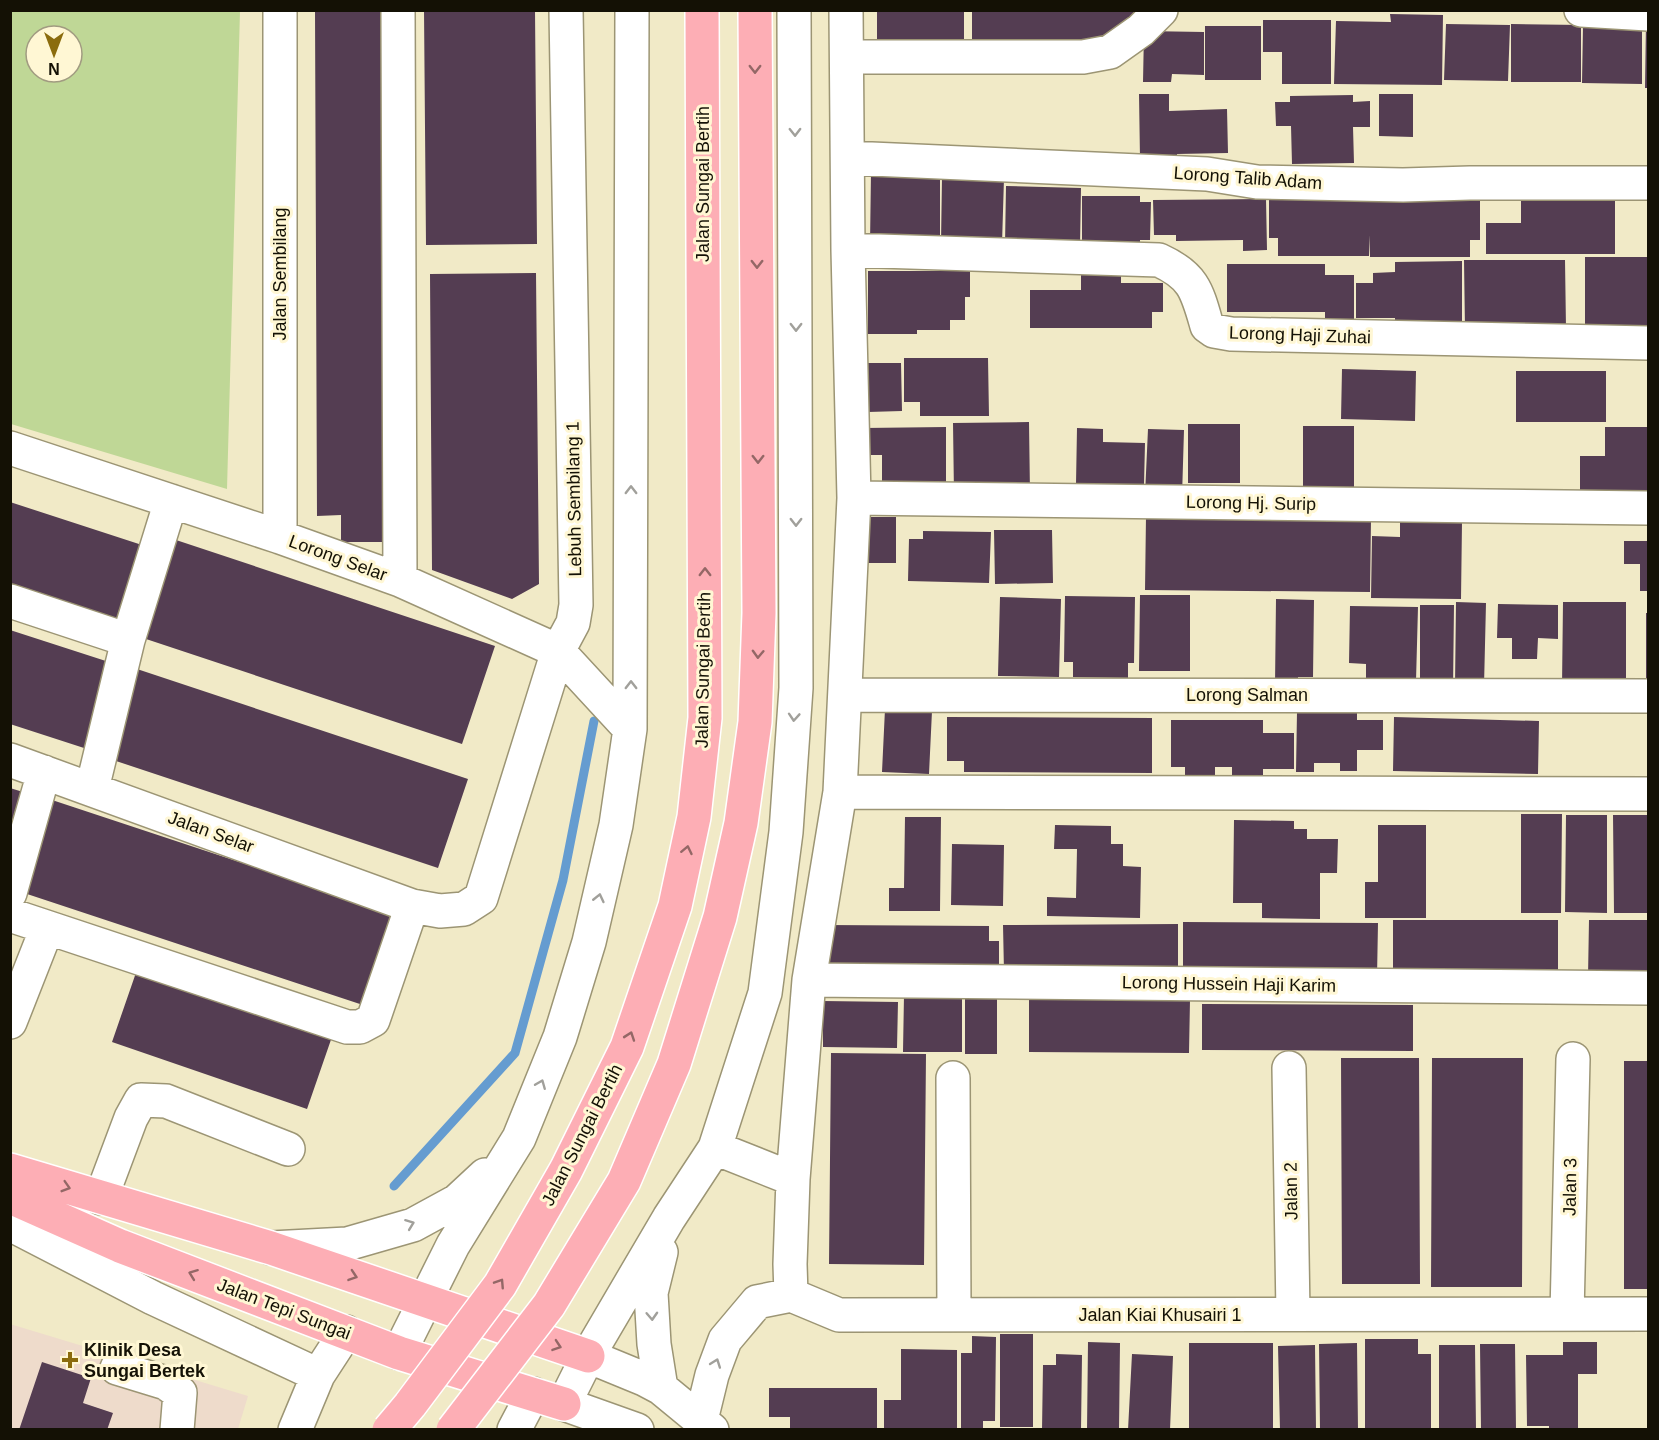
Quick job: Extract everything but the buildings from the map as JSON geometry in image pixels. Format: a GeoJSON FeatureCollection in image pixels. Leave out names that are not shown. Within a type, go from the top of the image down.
{"type":"FeatureCollection","features":[{"type":"Feature","properties":{"kind":"main road","name":"Jalan Sungai Bertih"},"geometry":{"type":"LineString","coordinates":[[389,1430],[500,1285],[566,1170],[627,1047],[675,906],[694,817],[705,718],[702,10]]}},
{"type":"Feature","properties":{"kind":"main road"},"geometry":{"type":"LineString","coordinates":[[453,1430],[549,1305],[624,1181],[674,1064],[720,917],[741,823],[755,722],[759,613],[755,10]]}},
{"type":"Feature","properties":{"kind":"main road"},"geometry":{"type":"LineString","coordinates":[[10,1170],[271,1248],[588,1356]]}},
{"type":"Feature","properties":{"kind":"main road","name":"Jalan Tepi Sungai"},"geometry":{"type":"LineString","coordinates":[[10,1197],[120,1246],[399,1353],[549,1399]]}},
{"type":"Feature","properties":{"kind":"street","name":"Jalan Sembilang"},"geometry":{"type":"LineString","coordinates":[[279,537],[280,10]]}},
{"type":"Feature","properties":{"kind":"street"},"geometry":{"type":"LineString","coordinates":[[398,10],[400,580]]}},
{"type":"Feature","properties":{"kind":"street","name":"Lebuh Sembilang 1"},"geometry":{"type":"LineString","coordinates":[[412,906],[440,911],[464,909],[481,898],[558,651],[573,623],[576,606],[566,10]]}},
{"type":"Feature","properties":{"kind":"street"},"geometry":{"type":"LineString","coordinates":[[399,1353],[453,1245],[519,1138],[560,1037],[589,942],[616,825],[630,729],[632,10]]}},
{"type":"Feature","properties":{"kind":"street"},"geometry":{"type":"LineString","coordinates":[[514,1430],[549,1399],[588,1356],[669,1218],[715,1148],[765,993],[786,832],[796,688],[794,10]]}},
{"type":"Feature","properties":{"kind":"street"},"geometry":{"type":"LineString","coordinates":[[707,1425],[712,1375],[725,1340],[757,1302],[791,1295],[790,1264],[794,1179],[809,980],[840,792],[846,695],[854,498],[848,250],[846,10]]}},
{"type":"Feature","properties":{"kind":"street"},"geometry":{"type":"LineString","coordinates":[[847,57],[1083,57],[1110,52],[1141,30],[1161,10]]}},
{"type":"Feature","properties":{"kind":"street"},"geometry":{"type":"LineString","coordinates":[[1581,10],[1648,14]]}},
{"type":"Feature","properties":{"kind":"street","name":"Lorong Talib Adam"},"geometry":{"type":"LineString","coordinates":[[849,158],[1207,174],[1257,182],[1403,185],[1648,183]]}},
{"type":"Feature","properties":{"kind":"street","name":"Lorong Haji Zuhai"},"geometry":{"type":"LineString","coordinates":[[848,250],[1159,260],[1178,268],[1188,280],[1198,296],[1207,326],[1214,331],[1231,334],[1648,344]]}},
{"type":"Feature","properties":{"kind":"street","name":"Lorong Selar"},"geometry":{"type":"LineString","coordinates":[[10,448],[279,537],[400,580],[558,651],[630,729]]}},
{"type":"Feature","properties":{"kind":"street","name":"Lorong Hj. Surip"},"geometry":{"type":"LineString","coordinates":[[854,498],[1648,508]]}},
{"type":"Feature","properties":{"kind":"street"},"geometry":{"type":"LineString","coordinates":[[92,789],[128,640],[171,501]]}},
{"type":"Feature","properties":{"kind":"street"},"geometry":{"type":"LineString","coordinates":[[10,601],[128,640]]}},
{"type":"Feature","properties":{"kind":"street","name":"Lorong Salman"},"geometry":{"type":"LineString","coordinates":[[846,695],[1648,696]]}},
{"type":"Feature","properties":{"kind":"street","name":"Jalan Selar"},"geometry":{"type":"LineString","coordinates":[[10,760],[412,906]]}},
{"type":"Feature","properties":{"kind":"street"},"geometry":{"type":"LineString","coordinates":[[10,893],[44,772]]}},
{"type":"Feature","properties":{"kind":"street"},"geometry":{"type":"LineString","coordinates":[[840,792],[1648,794]]}},
{"type":"Feature","properties":{"kind":"street"},"geometry":{"type":"LineString","coordinates":[[10,915],[347,1028],[360,1027],[374,1020],[412,906]]}},
{"type":"Feature","properties":{"kind":"street"},"geometry":{"type":"LineString","coordinates":[[10,1022],[47,928]]}},
{"type":"Feature","properties":{"kind":"street","name":"Lorong Hussein Haji Karim"},"geometry":{"type":"LineString","coordinates":[[809,980],[1648,988]]}},
{"type":"Feature","properties":{"kind":"street","name":"Jalan 3"},"geometry":{"type":"LineString","coordinates":[[1567,1314],[1573,1059]]}},
{"type":"Feature","properties":{"kind":"street","name":"Jalan 2"},"geometry":{"type":"LineString","coordinates":[[1289,1068],[1293,1314]]}},
{"type":"Feature","properties":{"kind":"street"},"geometry":{"type":"LineString","coordinates":[[953,1078],[954,1315]]}},
{"type":"Feature","properties":{"kind":"street"},"geometry":{"type":"LineString","coordinates":[[102,1198],[131,1118],[141,1100],[166,1101],[288,1149]]}},
{"type":"Feature","properties":{"kind":"street"},"geometry":{"type":"LineString","coordinates":[[271,1248],[347,1244],[413,1225],[456,1202],[488,1173],[519,1138]]}},
{"type":"Feature","properties":{"kind":"street"},"geometry":{"type":"LineString","coordinates":[[715,1148],[794,1179]]}},
{"type":"Feature","properties":{"kind":"street"},"geometry":{"type":"LineString","coordinates":[[661,1388],[654,1344],[651,1293],[669,1218]]}},
{"type":"Feature","properties":{"kind":"street"},"geometry":{"type":"LineString","coordinates":[[10,1224],[153,1298],[318,1375]]}},
{"type":"Feature","properties":{"kind":"street","name":"Jalan Kiai Khusairi 1"},"geometry":{"type":"LineString","coordinates":[[791,1295],[839,1315],[1648,1314]]}},
{"type":"Feature","properties":{"kind":"street"},"geometry":{"type":"LineString","coordinates":[[295,1430],[318,1375],[346,1332]]}},
{"type":"Feature","properties":{"kind":"street"},"geometry":{"type":"LineString","coordinates":[[588,1356],[644,1378],[661,1388],[707,1425]]}},
{"type":"Feature","properties":{"kind":"street"},"geometry":{"type":"LineString","coordinates":[[117,1368],[166,1383],[180,1393],[177,1430]]}},
{"type":"Feature","properties":{"kind":"street"},"geometry":{"type":"LineString","coordinates":[[549,1399],[637,1430]]}},
{"type":"Feature","properties":{"kind":"shaded area","name":"Klinik Desa Sungai Bertek"},"geometry":{"type":"Polygon","coordinates":[[[10,1324],[248,1396],[238,1429],[11,1429],[10,1324]]]}},
{"type":"Feature","properties":{"kind":"green space"},"geometry":{"type":"Polygon","coordinates":[[[10,11],[240,11],[227,489],[11,424],[10,11]]]}},
{"type":"Feature","properties":{"kind":"waterway"},"geometry":{"type":"LineString","coordinates":[[394,1186],[515,1053],[563,880],[594,721]]}},
{"type":"Feature","properties":{"kind":"place","name":"Klinik Desa Sungai Bertek"},"geometry":{"type":"Point","coordinates":[70,1360]}}]}
